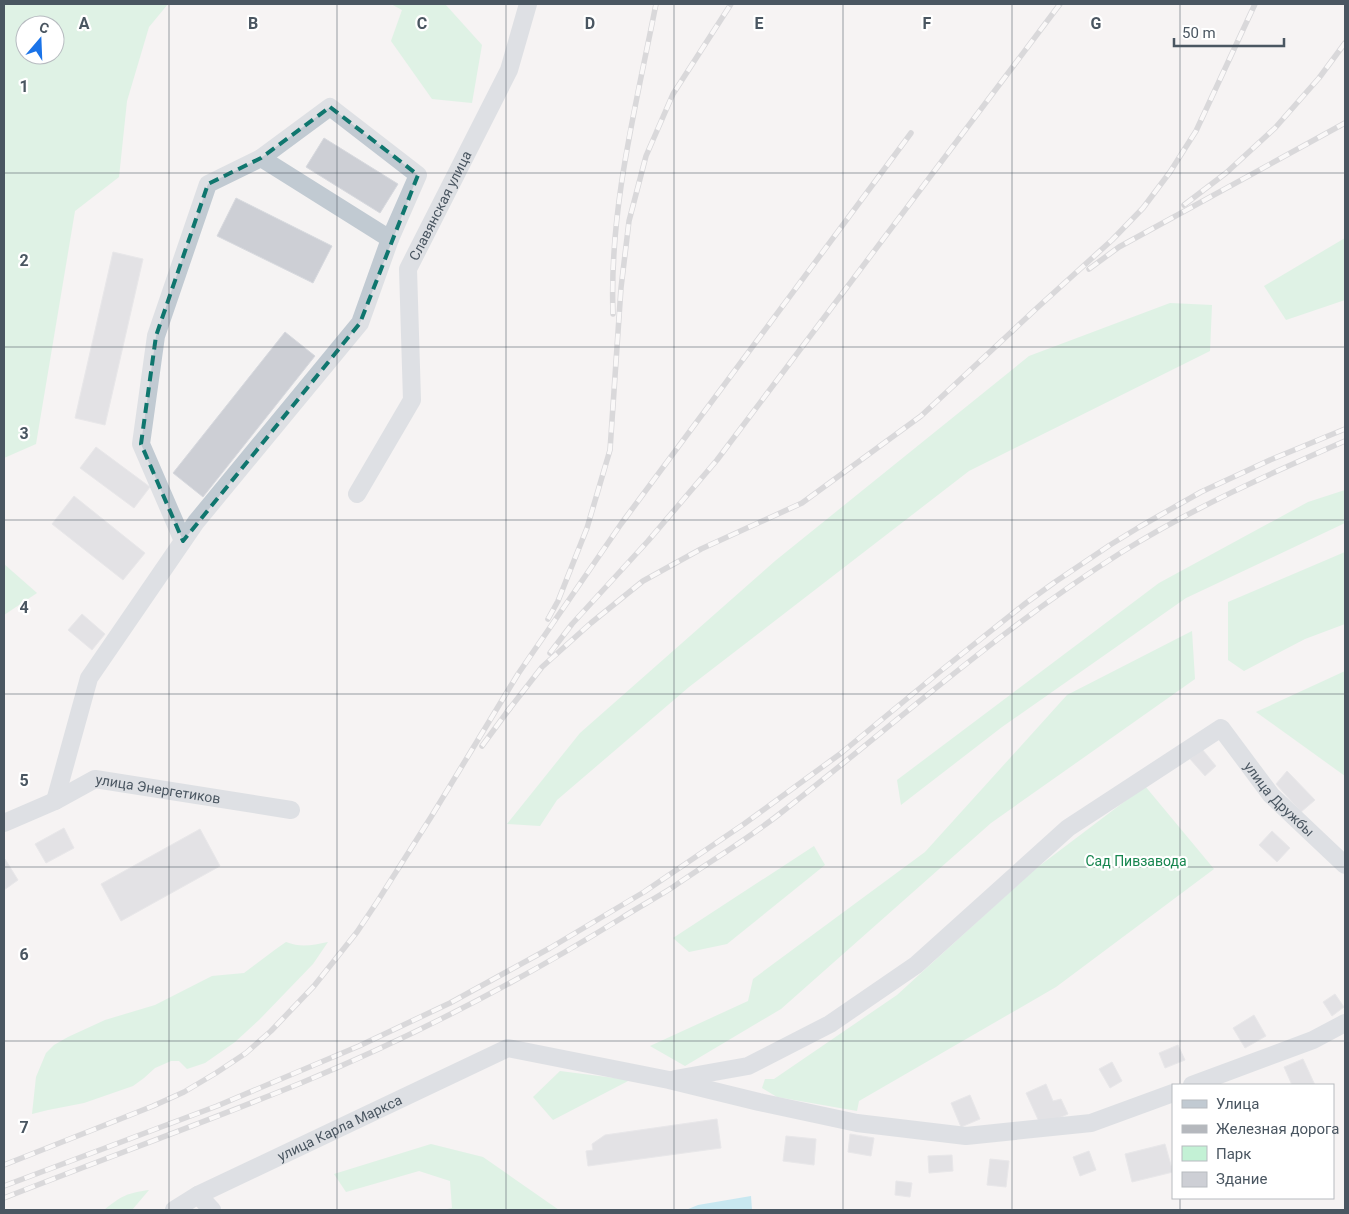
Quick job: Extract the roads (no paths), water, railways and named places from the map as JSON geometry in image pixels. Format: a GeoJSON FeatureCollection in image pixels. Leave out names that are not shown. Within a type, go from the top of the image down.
{"type":"FeatureCollection","features":[{"type":"Feature","properties":{"kind":"street","name":"Славянская улица"},"geometry":{"type":"LineString","coordinates":[[356,494],[412,400],[408,269],[509,70],[528,4]]}},
{"type":"Feature","properties":{"kind":"street"},"geometry":{"type":"LineString","coordinates":[[55,801],[89,678],[196,522],[360,323],[390,239],[418,175],[330,107],[261,158],[208,184],[156,336],[141,444],[182,541]]}},
{"type":"Feature","properties":{"kind":"street"},"geometry":{"type":"LineString","coordinates":[[261,158],[390,239]]}},
{"type":"Feature","properties":{"kind":"street","name":"улица Дружбы"},"geometry":{"type":"LineString","coordinates":[[669,1080],[748,1066],[830,1024],[916,965],[1068,828],[1221,728],[1271,795],[1345,865]]}},
{"type":"Feature","properties":{"kind":"street","name":"улица Энергетиков"},"geometry":{"type":"LineString","coordinates":[[4,823],[55,801],[95,779],[291,810]]}},
{"type":"Feature","properties":{"kind":"street"},"geometry":{"type":"LineString","coordinates":[[1195,1084],[1313,1040],[1345,1023]]}},
{"type":"Feature","properties":{"kind":"street","name":"улица Карла Маркса"},"geometry":{"type":"LineString","coordinates":[[174,1210],[198,1195],[508,1048],[669,1080]]}},
{"type":"Feature","properties":{"kind":"street"},"geometry":{"type":"LineString","coordinates":[[669,1080],[857,1123],[966,1136],[1091,1123],[1172,1092]]}},
{"type":"Feature","properties":{"kind":"street"},"geometry":{"type":"LineString","coordinates":[[198,1195],[212,1210]]}},
{"type":"Feature","properties":{"kind":"water"},"geometry":{"type":"Polygon","coordinates":[[[751,1196],[752,1210],[686,1210],[698,1205],[751,1196]]]}},
{"type":"Feature","properties":{"kind":"railway"},"geometry":{"type":"LineString","coordinates":[[613,314],[615,236],[620,197],[633,119],[656,4]]}},
{"type":"Feature","properties":{"kind":"railway"},"geometry":{"type":"LineString","coordinates":[[548,619],[558,601],[587,528],[610,450],[621,288],[629,221],[646,156],[673,94],[731,4]]}},
{"type":"Feature","properties":{"kind":"railway"},"geometry":{"type":"LineString","coordinates":[[550,653],[572,624],[648,541],[717,460],[1060,4]]}},
{"type":"Feature","properties":{"kind":"railway"},"geometry":{"type":"LineString","coordinates":[[507,712],[542,667],[591,623],[643,581],[701,549],[802,503],[921,416],[1112,240],[1143,208],[1170,172],[1196,131],[1255,4]]}},
{"type":"Feature","properties":{"kind":"railway"},"geometry":{"type":"LineString","coordinates":[[1184,205],[1226,173],[1275,128],[1319,78],[1345,43]]}},
{"type":"Feature","properties":{"kind":"railway"},"geometry":{"type":"LineString","coordinates":[[1089,269],[1119,247],[1345,123]]}},
{"type":"Feature","properties":{"kind":"railway"},"geometry":{"type":"LineString","coordinates":[[4,1165],[184,1092],[246,1053],[271,1031],[314,986],[357,932],[377,902],[518,674],[621,524],[911,133]]}},
{"type":"Feature","properties":{"kind":"railway"},"geometry":{"type":"LineString","coordinates":[[4,1186],[217,1106],[359,1046],[450,1003],[550,948],[644,892],[744,824],[840,754],[1026,603],[1110,545],[1201,492],[1270,460],[1345,429]]}},
{"type":"Feature","properties":{"kind":"railway"},"geometry":{"type":"LineString","coordinates":[[4,1198],[301,1083],[424,1028],[543,965],[667,891],[756,832],[991,644],[1077,581],[1149,536],[1204,506],[1345,441]]}},
{"type":"Feature","properties":{"kind":"railway"},"geometry":{"type":"LineString","coordinates":[[482,746],[510,708]]}},
{"type":"Feature","properties":{"kind":"park label","name":"Сад Пивзавода"},"geometry":{"type":"Point","coordinates":[1136,861]}}]}
